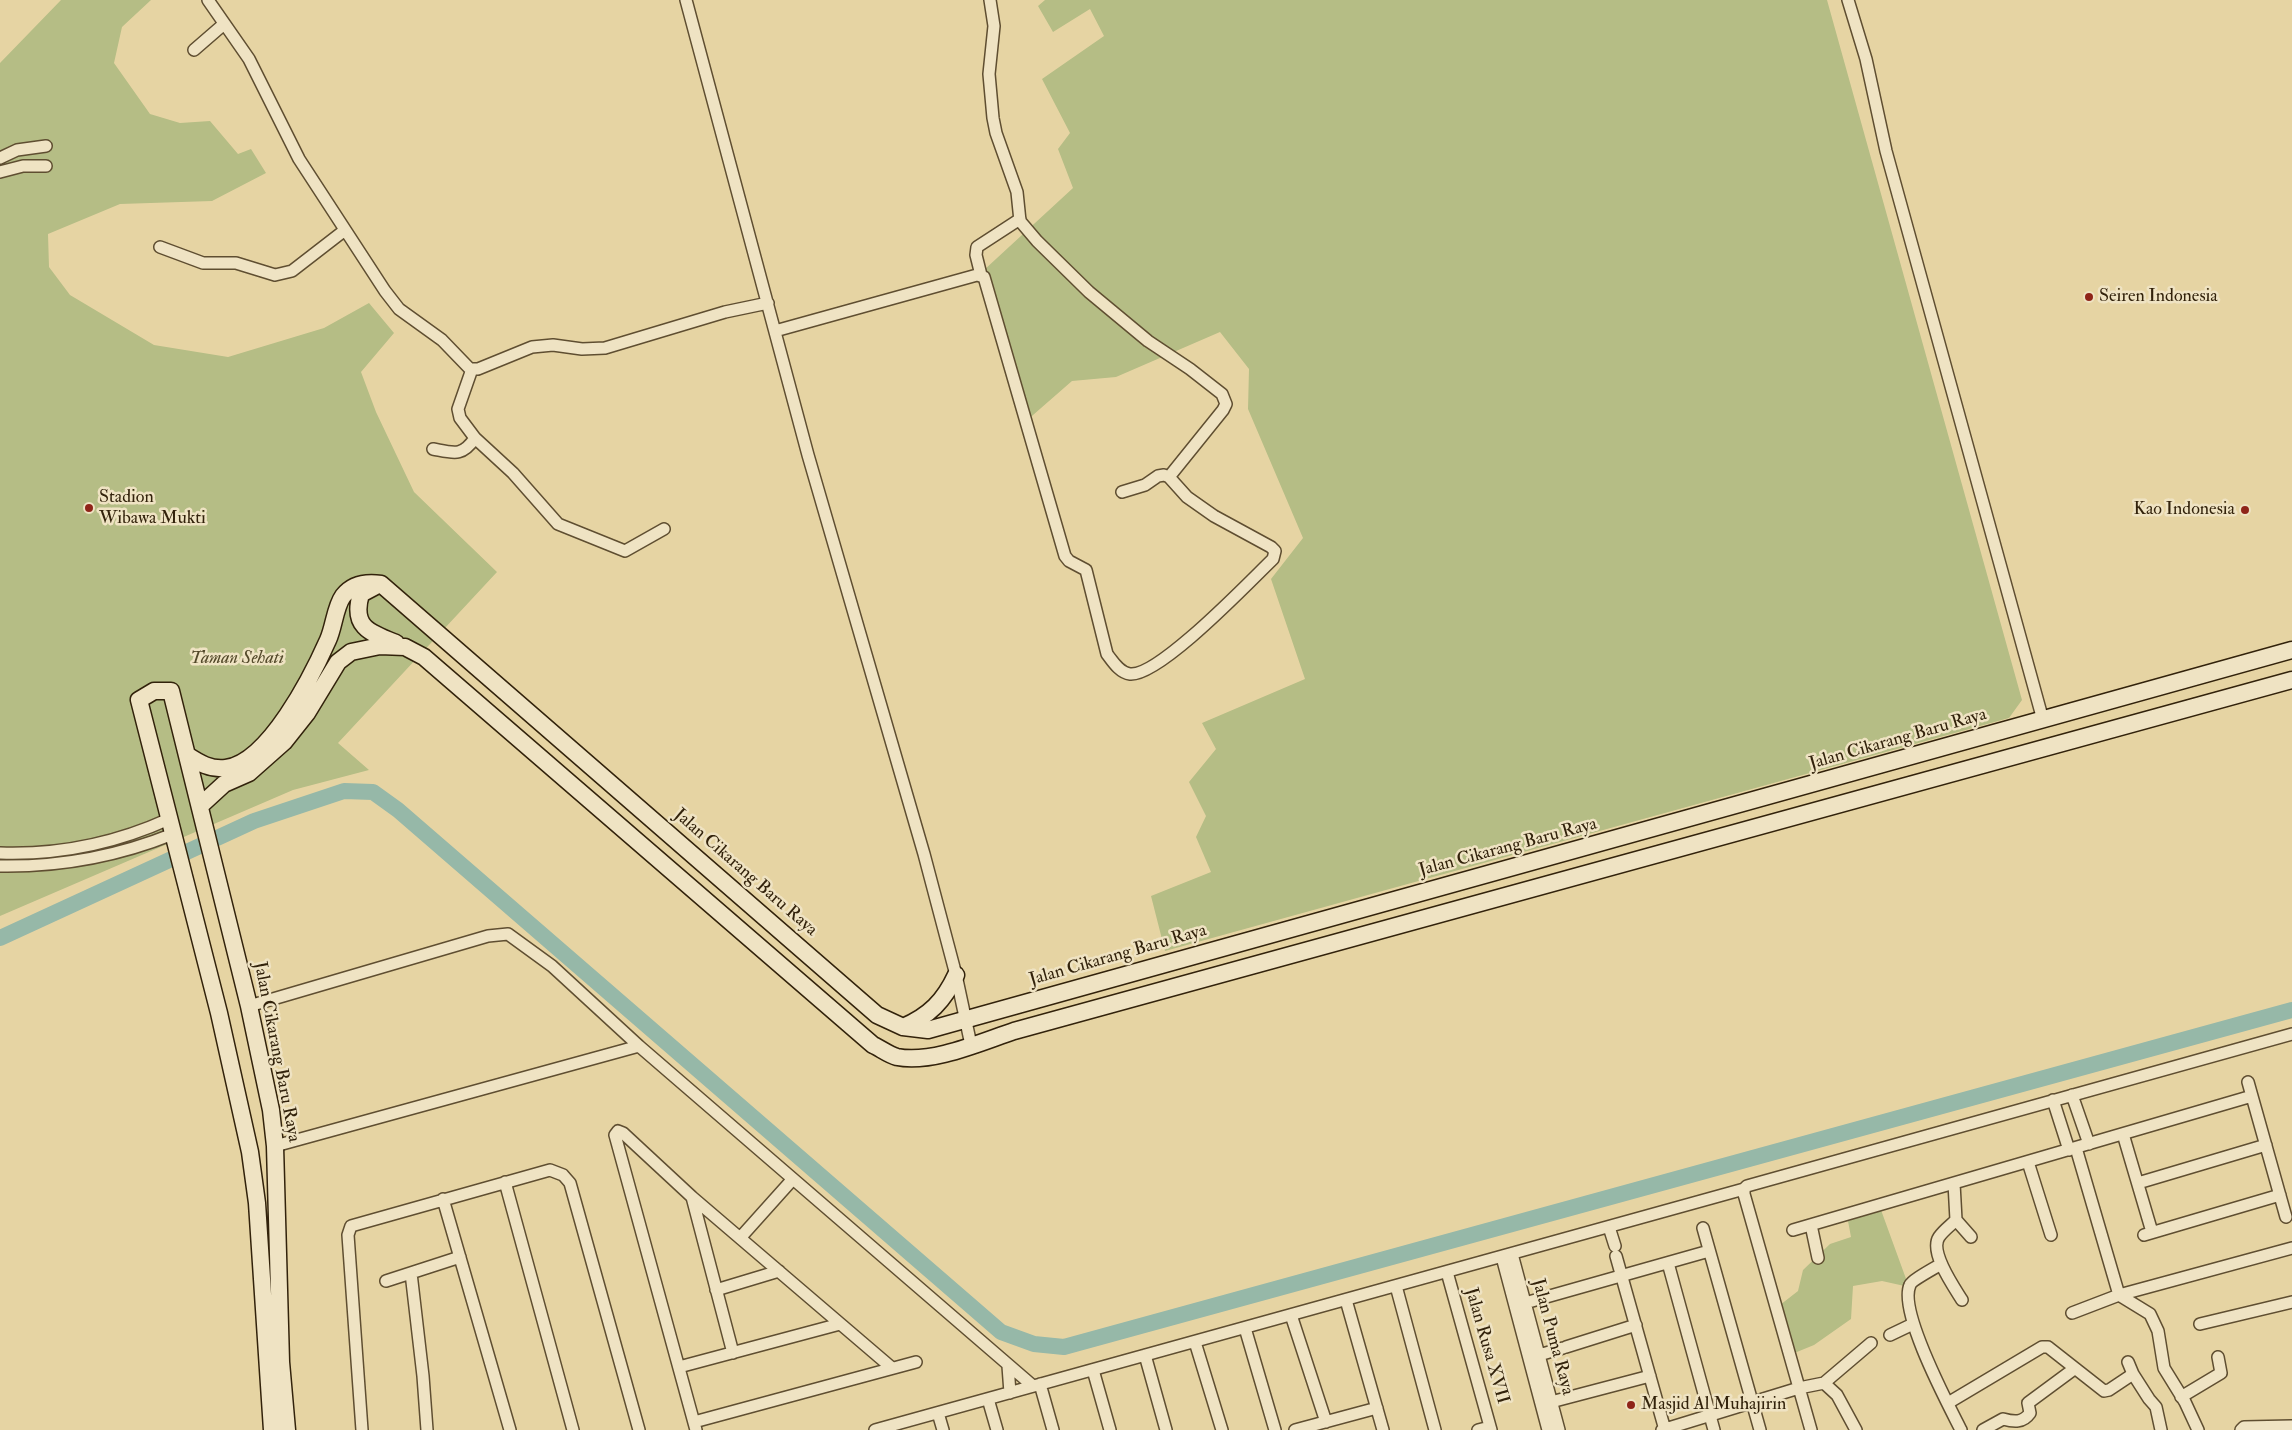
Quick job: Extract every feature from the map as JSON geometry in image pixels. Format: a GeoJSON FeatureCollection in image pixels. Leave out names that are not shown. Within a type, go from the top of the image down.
{"type":"FeatureCollection","features":[{"type":"Feature","properties":{"kind":"main road"},"geometry":{"type":"LineString","coordinates":[[187,755],[210,768],[227,768],[248,759],[275,734],[296,703],[329,639],[343,596],[359,584],[368,582],[381,584]]}},
{"type":"Feature","properties":{"kind":"main road","name":"Jalan Cikarang Baru Raya"},"geometry":{"type":"LineString","coordinates":[[381,584],[877,1014],[903,1027],[928,1030],[1731,808],[2292,650]]}},
{"type":"Feature","properties":{"kind":"main road"},"geometry":{"type":"LineString","coordinates":[[381,584],[369,588],[361,594],[358,606],[358,617],[371,633],[424,657],[873,1044],[896,1057],[918,1058],[972,1045],[2292,680]]}},
{"type":"Feature","properties":{"kind":"main road"},"geometry":{"type":"LineString","coordinates":[[202,814],[224,784],[249,773],[284,742],[307,713],[338,662],[351,652],[368,648],[405,647]]}},
{"type":"Feature","properties":{"kind":"main road","name":"Jalan Cikarang Baru Raya"},"geometry":{"type":"LineString","coordinates":[[272,1430],[257,1203],[250,1152],[219,1013],[186,890],[139,700],[146,694],[154,691],[172,692],[249,1006],[271,1110],[275,1146],[280,1333],[287,1430]]}},
{"type":"Feature","properties":{"kind":"main road"},"geometry":{"type":"LineString","coordinates":[[1731,808],[1740,833]]}},
{"type":"Feature","properties":{"kind":"main road"},"geometry":{"type":"LineString","coordinates":[[903,1027],[921,1020],[936,1008],[948,992],[956,974]]}},
{"type":"Feature","properties":{"kind":"street"},"geometry":{"type":"LineString","coordinates":[[208,0],[249,59],[299,159],[399,309],[442,340],[472,369],[478,369],[532,347],[553,345],[582,349],[605,348],[726,312],[768,303]]}},
{"type":"Feature","properties":{"kind":"street"},"geometry":{"type":"LineString","coordinates":[[686,0],[810,464],[924,854],[956,974],[972,1045]]}},
{"type":"Feature","properties":{"kind":"street"},"geometry":{"type":"LineString","coordinates":[[990,0],[994,26],[988,74],[996,133],[1017,192],[1020,219],[1037,241],[1089,292],[1148,341],[1190,368],[1224,398],[1226,404],[1223,410],[1169,477]]}},
{"type":"Feature","properties":{"kind":"street"},"geometry":{"type":"LineString","coordinates":[[1848,0],[1866,59],[1886,151],[2043,720]]}},
{"type":"Feature","properties":{"kind":"street"},"geometry":{"type":"LineString","coordinates":[[194,50],[224,24]]}},
{"type":"Feature","properties":{"kind":"street"},"geometry":{"type":"LineString","coordinates":[[0,158],[17,150],[46,146]]}},
{"type":"Feature","properties":{"kind":"street"},"geometry":{"type":"LineString","coordinates":[[0,172],[23,166],[46,166]]}},
{"type":"Feature","properties":{"kind":"street"},"geometry":{"type":"LineString","coordinates":[[1020,219],[977,247],[976,255],[981,275],[986,280],[1065,556],[1068,560],[1086,570],[1107,654],[1114,664],[1129,674],[1141,673],[1154,666],[1201,627],[1275,555],[1271,547],[1253,536],[1236,530],[1194,502],[1169,477],[1164,475],[1158,476],[1145,485],[1122,492]]}},
{"type":"Feature","properties":{"kind":"street"},"geometry":{"type":"LineString","coordinates":[[160,247],[203,263],[236,263],[275,275],[292,271],[345,230]]}},
{"type":"Feature","properties":{"kind":"street"},"geometry":{"type":"LineString","coordinates":[[775,331],[981,275]]}},
{"type":"Feature","properties":{"kind":"street"},"geometry":{"type":"LineString","coordinates":[[472,369],[458,409],[460,418],[475,438],[512,472],[558,524],[566,529],[625,551],[664,529]]}},
{"type":"Feature","properties":{"kind":"street"},"geometry":{"type":"LineString","coordinates":[[433,449],[462,452],[466,450],[475,438]]}},
{"type":"Feature","properties":{"kind":"street"},"geometry":{"type":"LineString","coordinates":[[0,854],[60,852],[171,829]]}},
{"type":"Feature","properties":{"kind":"street"},"geometry":{"type":"LineString","coordinates":[[0,866],[71,864],[140,847],[171,829]]}},
{"type":"Feature","properties":{"kind":"street"},"geometry":{"type":"LineString","coordinates":[[249,1006],[488,936],[508,934],[552,966],[639,1046],[792,1180],[1008,1366],[1036,1385],[1053,1430]]}},
{"type":"Feature","properties":{"kind":"street"},"geometry":{"type":"LineString","coordinates":[[882,1429],[1609,1227],[2072,1094],[2292,1034]]}},
{"type":"Feature","properties":{"kind":"street"},"geometry":{"type":"LineString","coordinates":[[275,1146],[639,1046]]}},
{"type":"Feature","properties":{"kind":"street"},"geometry":{"type":"LineString","coordinates":[[2248,1082],[2286,1217]]}},
{"type":"Feature","properties":{"kind":"street"},"geometry":{"type":"LineString","coordinates":[[2072,1094],[2089,1144]]}},
{"type":"Feature","properties":{"kind":"street"},"geometry":{"type":"LineString","coordinates":[[1793,1230],[2252,1096]]}},
{"type":"Feature","properties":{"kind":"street"},"geometry":{"type":"LineString","coordinates":[[2053,1100],[2072,1149],[2119,1295],[2150,1314],[2158,1331],[2164,1368],[2198,1430]]}},
{"type":"Feature","properties":{"kind":"street"},"geometry":{"type":"LineString","coordinates":[[892,1368],[692,1197],[623,1133],[618,1131],[616,1133],[695,1426],[916,1362]]}},
{"type":"Feature","properties":{"kind":"street"},"geometry":{"type":"LineString","coordinates":[[2123,1134],[2138,1183],[2148,1233],[2280,1195]]}},
{"type":"Feature","properties":{"kind":"street"},"geometry":{"type":"LineString","coordinates":[[2138,1183],[2266,1145]]}},
{"type":"Feature","properties":{"kind":"street"},"geometry":{"type":"LineString","coordinates":[[2028,1162],[2051,1235]]}},
{"type":"Feature","properties":{"kind":"street"},"geometry":{"type":"LineString","coordinates":[[362,1430],[349,1230],[354,1224],[550,1170],[563,1175],[570,1183],[639,1430]]}},
{"type":"Feature","properties":{"kind":"street"},"geometry":{"type":"LineString","coordinates":[[740,1238],[792,1180]]}},
{"type":"Feature","properties":{"kind":"street"},"geometry":{"type":"LineString","coordinates":[[505,1182],[573,1430]]}},
{"type":"Feature","properties":{"kind":"street"},"geometry":{"type":"LineString","coordinates":[[1954,1183],[1956,1220],[1971,1238]]}},
{"type":"Feature","properties":{"kind":"street"},"geometry":{"type":"LineString","coordinates":[[1744,1189],[1811,1430]]}},
{"type":"Feature","properties":{"kind":"street"},"geometry":{"type":"LineString","coordinates":[[692,1197],[733,1353]]}},
{"type":"Feature","properties":{"kind":"street"},"geometry":{"type":"LineString","coordinates":[[443,1199],[510,1430]]}},
{"type":"Feature","properties":{"kind":"street"},"geometry":{"type":"LineString","coordinates":[[1956,1220],[1937,1242],[1942,1264],[1962,1300]]}},
{"type":"Feature","properties":{"kind":"street"},"geometry":{"type":"LineString","coordinates":[[1811,1225],[1818,1258]]}},
{"type":"Feature","properties":{"kind":"street"},"geometry":{"type":"LineString","coordinates":[[1609,1227],[1664,1430],[1799,1388],[1824,1383],[1871,1343]]}},
{"type":"Feature","properties":{"kind":"street"},"geometry":{"type":"LineString","coordinates":[[1703,1228],[1760,1430]]}},
{"type":"Feature","properties":{"kind":"street"},"geometry":{"type":"LineString","coordinates":[[2072,1312],[2119,1295],[2292,1249]]}},
{"type":"Feature","properties":{"kind":"street"},"geometry":{"type":"LineString","coordinates":[[1525,1303],[1623,1277],[1709,1251]]}},
{"type":"Feature","properties":{"kind":"street"},"geometry":{"type":"LineString","coordinates":[[1507,1255],[1548,1430]]}},
{"type":"Feature","properties":{"kind":"street","name":"Jalan Puma Raya"},"geometry":{"type":"LineString","coordinates":[[1507,1255],[1525,1303],[1559,1430]]}},
{"type":"Feature","properties":{"kind":"street"},"geometry":{"type":"LineString","coordinates":[[386,1281],[460,1257]]}},
{"type":"Feature","properties":{"kind":"street"},"geometry":{"type":"LineString","coordinates":[[1668,1263],[1714,1430]]}},
{"type":"Feature","properties":{"kind":"street"},"geometry":{"type":"LineString","coordinates":[[1942,1264],[1910,1285],[1908,1291],[1913,1324],[1961,1430]]}},
{"type":"Feature","properties":{"kind":"street"},"geometry":{"type":"LineString","coordinates":[[716,1290],[779,1271]]}},
{"type":"Feature","properties":{"kind":"street","name":"Jalan Rusa XVII"},"geometry":{"type":"LineString","coordinates":[[1447,1272],[1491,1428]]}},
{"type":"Feature","properties":{"kind":"street"},"geometry":{"type":"LineString","coordinates":[[411,1273],[424,1376],[427,1430]]}},
{"type":"Feature","properties":{"kind":"street"},"geometry":{"type":"LineString","coordinates":[[1396,1286],[1435,1430]]}},
{"type":"Feature","properties":{"kind":"street"},"geometry":{"type":"LineString","coordinates":[[1346,1300],[1382,1430]]}},
{"type":"Feature","properties":{"kind":"street"},"geometry":{"type":"LineString","coordinates":[[2200,1324],[2292,1302]]}},
{"type":"Feature","properties":{"kind":"street"},"geometry":{"type":"LineString","coordinates":[[1291,1315],[1326,1422]]}},
{"type":"Feature","properties":{"kind":"street"},"geometry":{"type":"LineString","coordinates":[[679,1367],[840,1324]]}},
{"type":"Feature","properties":{"kind":"street"},"geometry":{"type":"LineString","coordinates":[[1890,1335],[1913,1324]]}},
{"type":"Feature","properties":{"kind":"street"},"geometry":{"type":"LineString","coordinates":[[1539,1355],[1636,1325]]}},
{"type":"Feature","properties":{"kind":"street"},"geometry":{"type":"LineString","coordinates":[[1245,1328],[1275,1430]]}},
{"type":"Feature","properties":{"kind":"street"},"geometry":{"type":"LineString","coordinates":[[1195,1342],[1222,1430]]}},
{"type":"Feature","properties":{"kind":"street"},"geometry":{"type":"LineString","coordinates":[[1948,1403],[2042,1347],[2051,1348],[2074,1369],[2104,1390],[2109,1390],[2133,1374]]}},
{"type":"Feature","properties":{"kind":"street"},"geometry":{"type":"LineString","coordinates":[[1145,1355],[1166,1430]]}},
{"type":"Feature","properties":{"kind":"street"},"geometry":{"type":"LineString","coordinates":[[2180,1396],[2221,1373],[2218,1357]]}},
{"type":"Feature","properties":{"kind":"street"},"geometry":{"type":"LineString","coordinates":[[2128,1362],[2133,1374],[2149,1399],[2156,1406],[2161,1430]]}},
{"type":"Feature","properties":{"kind":"street"},"geometry":{"type":"LineString","coordinates":[[1008,1366],[1010,1393]]}},
{"type":"Feature","properties":{"kind":"street"},"geometry":{"type":"LineString","coordinates":[[1982,1430],[2003,1419],[2012,1422],[2022,1421],[2030,1413],[2028,1404],[2074,1369]]}},
{"type":"Feature","properties":{"kind":"street"},"geometry":{"type":"LineString","coordinates":[[1094,1370],[1110,1430]]}},
{"type":"Feature","properties":{"kind":"street"},"geometry":{"type":"LineString","coordinates":[[1551,1402],[1650,1376]]}},
{"type":"Feature","properties":{"kind":"street"},"geometry":{"type":"LineString","coordinates":[[1824,1383],[1837,1395],[1856,1430]]}},
{"type":"Feature","properties":{"kind":"street"},"geometry":{"type":"LineString","coordinates":[[988,1399],[997,1430]]}},
{"type":"Feature","properties":{"kind":"street"},"geometry":{"type":"LineString","coordinates":[[1295,1430],[1376,1408]]}},
{"type":"Feature","properties":{"kind":"street"},"geometry":{"type":"LineString","coordinates":[[938,1412],[943,1430]]}},
{"type":"Feature","properties":{"kind":"street"},"geometry":{"type":"LineString","coordinates":[[2241,1430],[2244,1427],[2251,1426],[2292,1426]]}},
{"type":"Feature","properties":{"kind":"street"},"geometry":{"type":"LineString","coordinates":[[1478,1430],[1491,1428]]}},
{"type":"Feature","properties":{"kind":"green space","name":"Taman Sehati"},"geometry":{"type":"Polygon","coordinates":[[[61,0],[151,0],[122,27],[114,63],[150,114],[180,123],[210,121],[238,154],[251,149],[266,173],[212,201],[120,204],[48,234],[49,267],[70,295],[154,345],[228,357],[324,328],[369,303],[394,333],[361,372],[376,412],[414,492],[497,572],[338,743],[369,770],[293,790],[0,916],[0,63],[61,0]]]}},
{"type":"Feature","properties":{"kind":"green space"},"geometry":{"type":"Polygon","coordinates":[[[1045,0],[1827,0],[2022,700],[2009,718],[1165,951],[1151,896],[1211,872],[1196,837],[1206,816],[1189,782],[1216,749],[1202,723],[1305,679],[1271,579],[1303,538],[1248,409],[1249,369],[1220,332],[1116,377],[1072,381],[1025,422],[984,270],[1073,188],[1058,149],[1070,133],[1042,79],[1104,36],[1090,9],[1053,32],[1038,6],[1045,0]]]}},
{"type":"Feature","properties":{"kind":"green space"},"geometry":{"type":"Polygon","coordinates":[[[1881,1210],[1909,1287],[1882,1281],[1853,1286],[1851,1319],[1814,1345],[1792,1354],[1780,1305],[1798,1291],[1803,1270],[1830,1244],[1851,1237],[1848,1221],[1881,1210]]]}},
{"type":"Feature","properties":{"kind":"waterway"},"geometry":{"type":"LineString","coordinates":[[0,938],[254,821],[344,791],[373,792],[398,810],[1001,1332],[1034,1344],[1064,1347],[2292,1010]]}},
{"type":"Feature","properties":{"kind":"place","name":"Seiren Indonesia"},"geometry":{"type":"Point","coordinates":[2089,297]}},
{"type":"Feature","properties":{"kind":"place","name":"Stadion Wibawa Mukti"},"geometry":{"type":"Point","coordinates":[89,508]}},
{"type":"Feature","properties":{"kind":"place","name":"Kao Indonesia"},"geometry":{"type":"Point","coordinates":[2245,510]}},
{"type":"Feature","properties":{"kind":"place","name":"Masjid Al Muhajirin"},"geometry":{"type":"Point","coordinates":[1631,1405]}}]}
